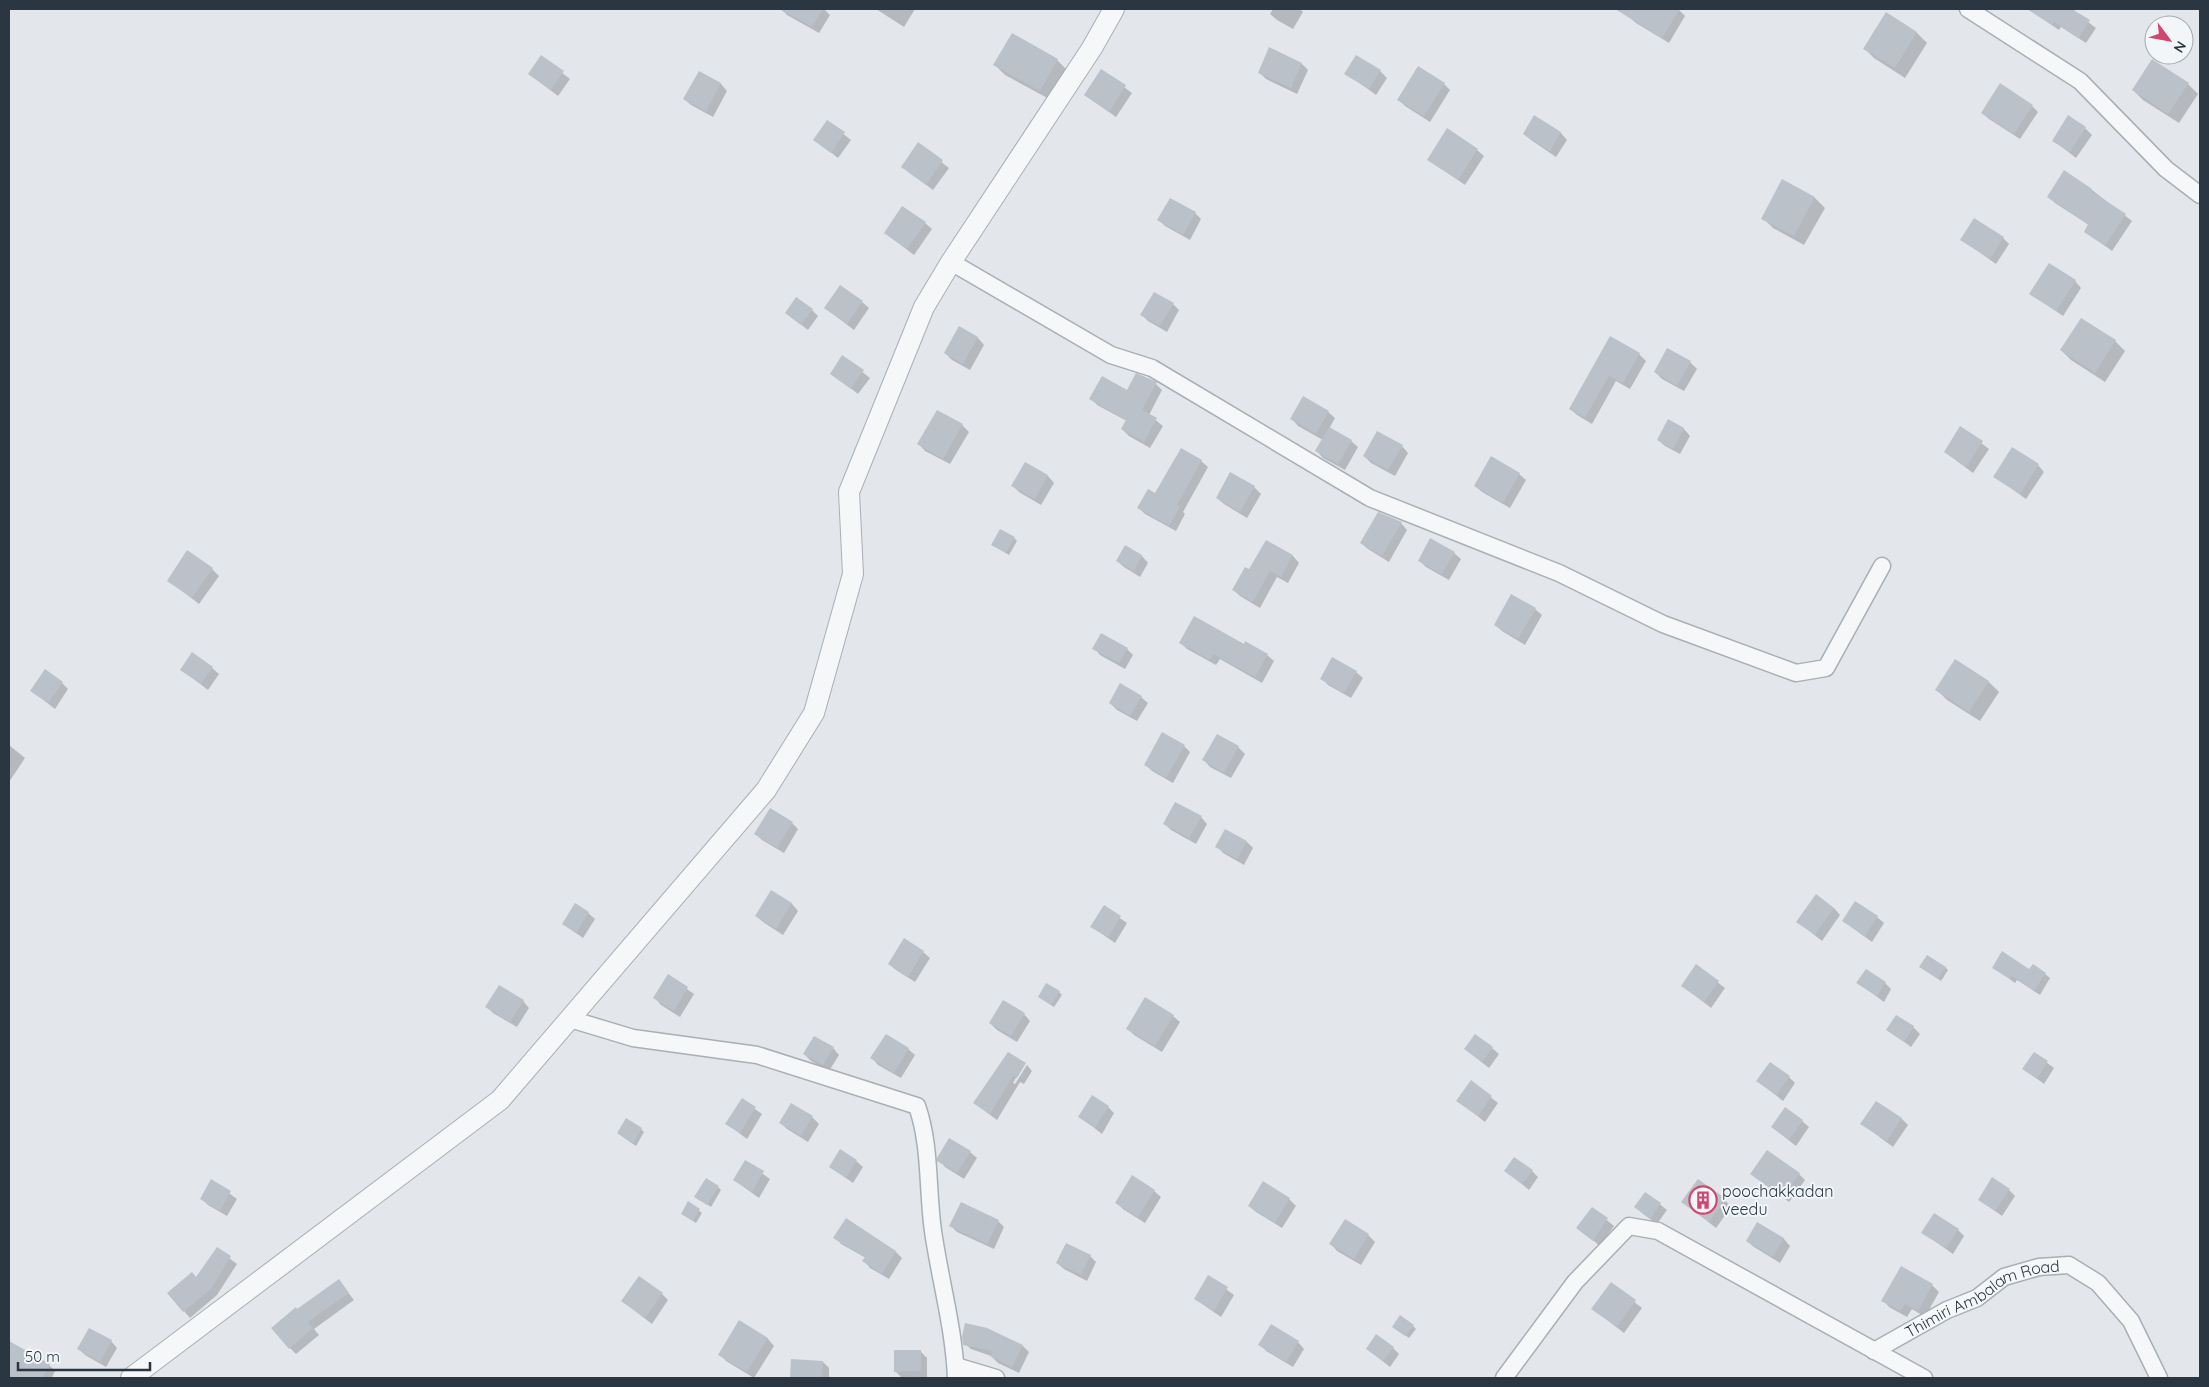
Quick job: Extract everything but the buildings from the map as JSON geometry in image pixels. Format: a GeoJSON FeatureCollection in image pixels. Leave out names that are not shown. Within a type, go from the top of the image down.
{"type":"FeatureCollection","features":[{"type":"Feature","properties":{"kind":"street"},"geometry":{"type":"LineString","coordinates":[[131,1378],[500,1100],[766,790],[814,713],[853,574],[849,492],[924,307],[950,262],[1092,48],[1114,9]]}},
{"type":"Feature","properties":{"kind":"street"},"geometry":{"type":"LineString","coordinates":[[1968,9],[2080,81],[2166,169],[2200,195]]}},
{"type":"Feature","properties":{"kind":"street"},"geometry":{"type":"LineString","coordinates":[[950,262],[1111,355],[1152,368],[1370,498],[1559,573],[1663,624],[1796,673],[1826,668],[1882,566]]}},
{"type":"Feature","properties":{"kind":"street"},"geometry":{"type":"LineString","coordinates":[[570,1019],[633,1038],[757,1055],[917,1106],[924,1126],[933,1231],[954,1343],[956,1372],[996,1378]]}},
{"type":"Feature","properties":{"kind":"street"},"geometry":{"type":"LineString","coordinates":[[1504,1378],[1575,1282],[1629,1226],[1658,1231],[1924,1378]]}},
{"type":"Feature","properties":{"kind":"street","name":"Thimiri Ambalam Road"},"geometry":{"type":"LineString","coordinates":[[1874,1351],[1918,1325],[1977,1298],[2004,1277],[2039,1267],[2069,1265],[2098,1283],[2131,1321],[2159,1378]]}},
{"type":"Feature","properties":{"kind":"place","name":"poochakkadan veedu"},"geometry":{"type":"Point","coordinates":[1703,1200]}}]}
